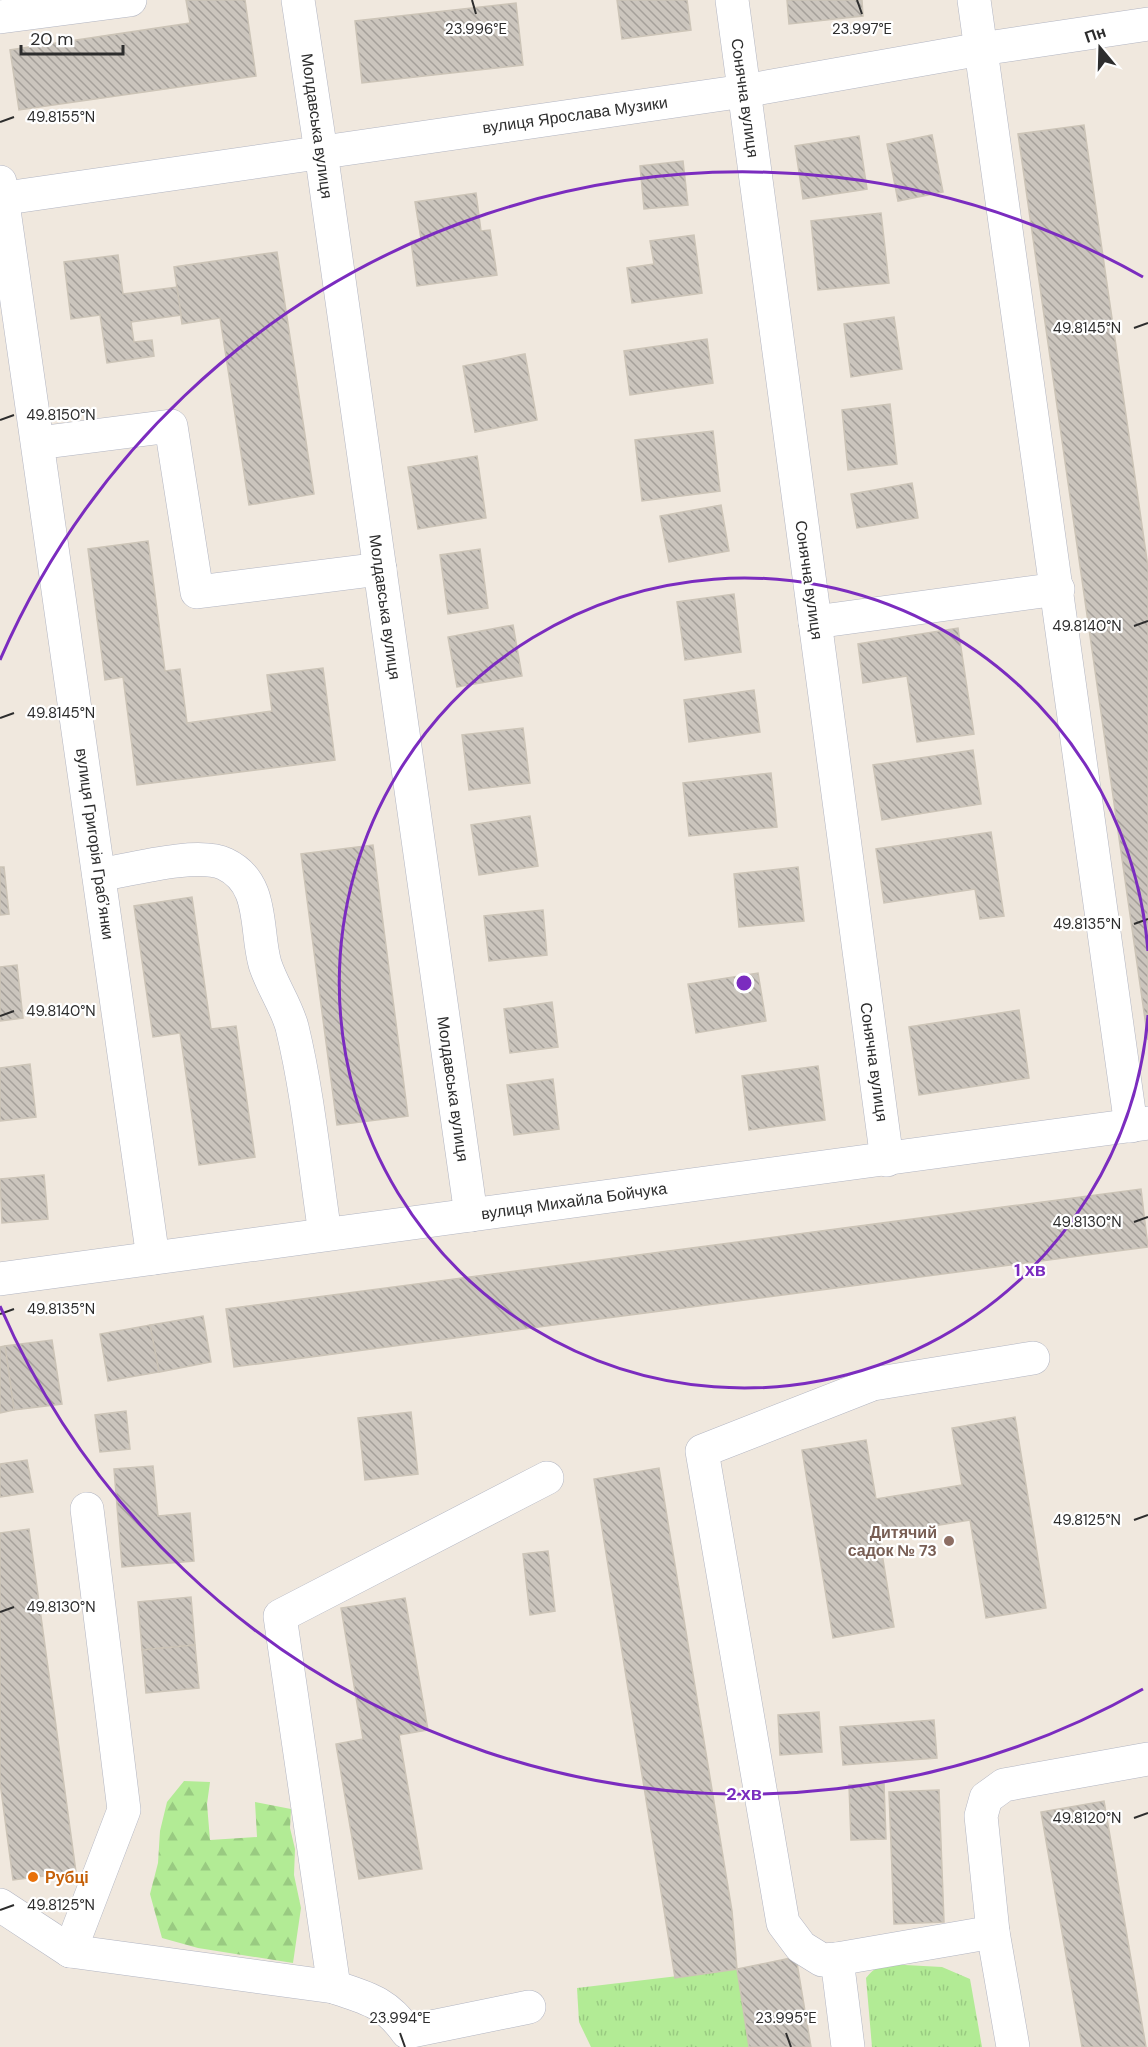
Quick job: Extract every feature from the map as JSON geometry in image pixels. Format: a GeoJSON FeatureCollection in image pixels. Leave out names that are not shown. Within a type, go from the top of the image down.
{"type":"FeatureCollection","features":[{"type":"Feature","properties":{"kind":"street"},"geometry":{"type":"LineString","coordinates":[[0,17],[130,0]]}},
{"type":"Feature","properties":{"kind":"street","name":"Молдавська вулиця"},"geometry":{"type":"LineString","coordinates":[[298,0],[471,1215]]}},
{"type":"Feature","properties":{"kind":"street","name":"Сонячна вулиця"},"geometry":{"type":"LineString","coordinates":[[732,0],[887,1160]]}},
{"type":"Feature","properties":{"kind":"street"},"geometry":{"type":"LineString","coordinates":[[974,0],[1058,589],[1140,1125]]}},
{"type":"Feature","properties":{"kind":"street","name":"вулиця Ярослава Музики"},"geometry":{"type":"LineString","coordinates":[[1,193],[321,152],[744,91],[981,50],[1145,16]]}},
{"type":"Feature","properties":{"kind":"street","name":"вулиця Григорія Грабʼянки"},"geometry":{"type":"LineString","coordinates":[[1,193],[153,1258]]}},
{"type":"Feature","properties":{"kind":"street"},"geometry":{"type":"LineString","coordinates":[[38,443],[171,426],[197,592],[380,569]]}},
{"type":"Feature","properties":{"kind":"street"},"geometry":{"type":"LineString","coordinates":[[815,622],[1058,589]]}},
{"type":"Feature","properties":{"kind":"street"},"geometry":{"type":"LineString","coordinates":[[99,875],[204,859],[225,864],[243,877],[249,886],[257,907],[266,968],[292,1029],[310,1129],[325,1234]]}},
{"type":"Feature","properties":{"kind":"street","name":"вулиця Михайла Бойчука"},"geometry":{"type":"LineString","coordinates":[[0,1279],[1140,1125]]}},
{"type":"Feature","properties":{"kind":"street"},"geometry":{"type":"LineString","coordinates":[[993,1932],[822,1960],[801,1947],[783,1923],[702,1451],[873,1384],[1033,1358]]}},
{"type":"Feature","properties":{"kind":"street"},"geometry":{"type":"LineString","coordinates":[[334,1987],[280,1616],[547,1478]]}},
{"type":"Feature","properties":{"kind":"street"},"geometry":{"type":"LineString","coordinates":[[70,1951],[124,1810],[87,1509]]}},
{"type":"Feature","properties":{"kind":"street"},"geometry":{"type":"LineString","coordinates":[[1013,2047],[993,1932],[981,1816],[986,1798],[1004,1785],[1148,1759]]}},
{"type":"Feature","properties":{"kind":"street"},"geometry":{"type":"LineString","coordinates":[[0,1905],[70,1951],[334,1987],[372,1999],[395,2015],[407,2032],[529,2007]]}},
{"type":"Feature","properties":{"kind":"street"},"geometry":{"type":"LineString","coordinates":[[837,1959],[848,2047]]}},
{"type":"Feature","properties":{"kind":"green space"},"geometry":{"type":"Polygon","coordinates":[[[184,1781],[210,1782],[207,1804],[210,1840],[257,1837],[255,1802],[291,1809],[290,1828],[295,1849],[294,1875],[301,1908],[293,1963],[198,1948],[162,1938],[150,1894],[158,1863],[160,1831],[167,1802],[184,1781]]]}},
{"type":"Feature","properties":{"kind":"green space"},"geometry":{"type":"Polygon","coordinates":[[[905,1965],[942,1967],[970,1979],[982,2047],[872,2047],[866,1978],[878,1967],[905,1965]]]}},
{"type":"Feature","properties":{"kind":"green space"},"geometry":{"type":"Polygon","coordinates":[[[737,1969],[749,2047],[591,2047],[579,2022],[577,1988],[737,1969]]]}},
{"type":"Feature","properties":{"kind":"building"},"geometry":{"type":"Polygon","coordinates":[[[186,0],[245,0],[256,76],[19,110],[10,50],[190,23],[186,0]]]}},
{"type":"Feature","properties":{"kind":"building"},"geometry":{"type":"Polygon","coordinates":[[[617,0],[687,0],[691,30],[622,39],[617,0]]]}},
{"type":"Feature","properties":{"kind":"building"},"geometry":{"type":"Polygon","coordinates":[[[787,0],[862,0],[863,16],[789,24],[787,0]]]}},
{"type":"Feature","properties":{"kind":"building"},"geometry":{"type":"Polygon","coordinates":[[[516,3],[523,65],[362,83],[355,21],[516,3]]]}},
{"type":"Feature","properties":{"kind":"building"},"geometry":{"type":"Polygon","coordinates":[[[1084,125],[1148,567],[1148,1040],[1018,134],[1084,125]]]}},
{"type":"Feature","properties":{"kind":"building"},"geometry":{"type":"Polygon","coordinates":[[[932,135],[943,192],[898,201],[887,144],[932,135]]]}},
{"type":"Feature","properties":{"kind":"building"},"geometry":{"type":"Polygon","coordinates":[[[859,136],[867,189],[803,199],[795,146],[859,136]]]}},
{"type":"Feature","properties":{"kind":"building"},"geometry":{"type":"Polygon","coordinates":[[[683,161],[688,205],[644,209],[640,166],[683,161]]]}},
{"type":"Feature","properties":{"kind":"building"},"geometry":{"type":"Polygon","coordinates":[[[476,193],[481,231],[490,230],[497,275],[417,286],[411,241],[421,239],[415,202],[476,193]]]}},
{"type":"Feature","properties":{"kind":"building"},"geometry":{"type":"Polygon","coordinates":[[[881,213],[889,283],[818,290],[811,221],[881,213]]]}},
{"type":"Feature","properties":{"kind":"building"},"geometry":{"type":"Polygon","coordinates":[[[694,235],[702,293],[632,303],[627,268],[654,264],[650,241],[694,235]]]}},
{"type":"Feature","properties":{"kind":"building"},"geometry":{"type":"Polygon","coordinates":[[[277,252],[314,494],[249,505],[220,318],[182,324],[174,267],[277,252]]]}},
{"type":"Feature","properties":{"kind":"building"},"geometry":{"type":"Polygon","coordinates":[[[118,255],[123,294],[177,287],[181,315],[131,322],[134,342],[152,340],[154,356],[107,363],[100,315],[71,319],[64,262],[118,255]]]}},
{"type":"Feature","properties":{"kind":"building"},"geometry":{"type":"Polygon","coordinates":[[[894,317],[902,369],[851,377],[844,324],[894,317]]]}},
{"type":"Feature","properties":{"kind":"building"},"geometry":{"type":"Polygon","coordinates":[[[707,339],[713,383],[630,395],[624,351],[707,339]]]}},
{"type":"Feature","properties":{"kind":"building"},"geometry":{"type":"Polygon","coordinates":[[[525,354],[537,420],[475,432],[463,366],[525,354]]]}},
{"type":"Feature","properties":{"kind":"building"},"geometry":{"type":"Polygon","coordinates":[[[890,404],[897,464],[848,470],[842,410],[890,404]]]}},
{"type":"Feature","properties":{"kind":"building"},"geometry":{"type":"Polygon","coordinates":[[[713,431],[720,491],[642,501],[635,440],[713,431]]]}},
{"type":"Feature","properties":{"kind":"building"},"geometry":{"type":"Polygon","coordinates":[[[477,456],[486,518],[418,529],[408,467],[477,456]]]}},
{"type":"Feature","properties":{"kind":"building"},"geometry":{"type":"Polygon","coordinates":[[[912,483],[918,518],[857,528],[851,494],[912,483]]]}},
{"type":"Feature","properties":{"kind":"building"},"geometry":{"type":"Polygon","coordinates":[[[721,505],[729,551],[669,562],[660,516],[721,505]]]}},
{"type":"Feature","properties":{"kind":"building"},"geometry":{"type":"Polygon","coordinates":[[[148,541],[165,671],[180,669],[187,723],[272,711],[267,675],[323,668],[335,760],[137,785],[123,677],[105,680],[88,549],[148,541]]]}},
{"type":"Feature","properties":{"kind":"building"},"geometry":{"type":"Polygon","coordinates":[[[480,549],[488,608],[448,614],[440,555],[480,549]]]}},
{"type":"Feature","properties":{"kind":"building"},"geometry":{"type":"Polygon","coordinates":[[[734,594],[741,652],[685,660],[677,602],[734,594]]]}},
{"type":"Feature","properties":{"kind":"building"},"geometry":{"type":"Polygon","coordinates":[[[513,625],[522,676],[457,687],[448,637],[513,625]]]}},
{"type":"Feature","properties":{"kind":"building"},"geometry":{"type":"Polygon","coordinates":[[[958,628],[974,734],[917,742],[907,676],[863,683],[858,644],[958,628]]]}},
{"type":"Feature","properties":{"kind":"building"},"geometry":{"type":"Polygon","coordinates":[[[754,690],[760,732],[689,742],[684,700],[754,690]]]}},
{"type":"Feature","properties":{"kind":"building"},"geometry":{"type":"Polygon","coordinates":[[[523,728],[530,783],[469,790],[462,735],[523,728]]]}},
{"type":"Feature","properties":{"kind":"building"},"geometry":{"type":"Polygon","coordinates":[[[973,750],[981,804],[882,820],[873,765],[973,750]]]}},
{"type":"Feature","properties":{"kind":"building"},"geometry":{"type":"Polygon","coordinates":[[[771,773],[777,827],[689,836],[683,783],[771,773]]]}},
{"type":"Feature","properties":{"kind":"building"},"geometry":{"type":"Polygon","coordinates":[[[530,816],[538,866],[479,875],[471,825],[530,816]]]}},
{"type":"Feature","properties":{"kind":"building"},"geometry":{"type":"Polygon","coordinates":[[[991,832],[1004,916],[980,919],[975,889],[884,903],[876,849],[991,832]]]}},
{"type":"Feature","properties":{"kind":"building"},"geometry":{"type":"Polygon","coordinates":[[[373,845],[408,1116],[337,1125],[301,854],[373,845]]]}},
{"type":"Feature","properties":{"kind":"building"},"geometry":{"type":"Polygon","coordinates":[[[0,867],[4,867],[9,914],[0,915],[0,867]]]}},
{"type":"Feature","properties":{"kind":"building"},"geometry":{"type":"Polygon","coordinates":[[[798,867],[804,921],[739,927],[734,874],[798,867]]]}},
{"type":"Feature","properties":{"kind":"building"},"geometry":{"type":"Polygon","coordinates":[[[192,897],[211,1029],[236,1026],[255,1157],[199,1165],[180,1033],[153,1037],[134,906],[192,897]]]}},
{"type":"Feature","properties":{"kind":"building"},"geometry":{"type":"Polygon","coordinates":[[[543,910],[547,955],[489,961],[484,916],[543,910]]]}},
{"type":"Feature","properties":{"kind":"building"},"geometry":{"type":"Polygon","coordinates":[[[17,965],[23,1018],[0,1021],[0,967],[17,965]]]}},
{"type":"Feature","properties":{"kind":"building"},"geometry":{"type":"Polygon","coordinates":[[[758,973],[766,1021],[696,1033],[688,984],[758,973]]]}},
{"type":"Feature","properties":{"kind":"building"},"geometry":{"type":"Polygon","coordinates":[[[552,1002],[558,1047],[510,1053],[504,1009],[552,1002]]]}},
{"type":"Feature","properties":{"kind":"building"},"geometry":{"type":"Polygon","coordinates":[[[1019,1010],[1029,1078],[919,1095],[909,1027],[1019,1010]]]}},
{"type":"Feature","properties":{"kind":"building"},"geometry":{"type":"Polygon","coordinates":[[[30,1064],[36,1117],[0,1121],[0,1068],[30,1064]]]}},
{"type":"Feature","properties":{"kind":"building"},"geometry":{"type":"Polygon","coordinates":[[[818,1066],[825,1120],[749,1130],[742,1076],[818,1066]]]}},
{"type":"Feature","properties":{"kind":"building"},"geometry":{"type":"Polygon","coordinates":[[[553,1079],[559,1129],[514,1135],[507,1085],[553,1079]]]}},
{"type":"Feature","properties":{"kind":"building"},"geometry":{"type":"Polygon","coordinates":[[[44,1175],[48,1219],[2,1223],[0,1179],[44,1175]]]}},
{"type":"Feature","properties":{"kind":"building"},"geometry":{"type":"Polygon","coordinates":[[[1141,1189],[1148,1247],[234,1367],[226,1309],[1141,1189]]]}},
{"type":"Feature","properties":{"kind":"building"},"geometry":{"type":"Polygon","coordinates":[[[203,1316],[211,1362],[159,1372],[150,1325],[203,1316]]]}},
{"type":"Feature","properties":{"kind":"building"},"geometry":{"type":"Polygon","coordinates":[[[150,1325],[159,1372],[108,1381],[100,1334],[150,1325]]]}},
{"type":"Feature","properties":{"kind":"building"},"geometry":{"type":"Polygon","coordinates":[[[52,1340],[62,1404],[14,1410],[5,1346],[52,1340]]]}},
{"type":"Feature","properties":{"kind":"building"},"geometry":{"type":"Polygon","coordinates":[[[5,1346],[14,1410],[0,1413],[0,1347],[5,1346]]]}},
{"type":"Feature","properties":{"kind":"building"},"geometry":{"type":"Polygon","coordinates":[[[126,1411],[130,1449],[100,1452],[95,1415],[126,1411]]]}},
{"type":"Feature","properties":{"kind":"building"},"geometry":{"type":"Polygon","coordinates":[[[411,1412],[418,1474],[365,1480],[358,1418],[411,1412]]]}},
{"type":"Feature","properties":{"kind":"building"},"geometry":{"type":"Polygon","coordinates":[[[1015,1417],[1046,1608],[986,1618],[970,1520],[879,1535],[894,1627],[833,1638],[802,1450],[866,1440],[876,1499],[962,1485],[952,1428],[1015,1417]]]}},
{"type":"Feature","properties":{"kind":"building"},"geometry":{"type":"Polygon","coordinates":[[[27,1460],[33,1492],[0,1497],[0,1464],[27,1460]]]}},
{"type":"Feature","properties":{"kind":"building"},"geometry":{"type":"Polygon","coordinates":[[[153,1466],[158,1516],[190,1513],[194,1561],[122,1567],[114,1469],[153,1466]]]}},
{"type":"Feature","properties":{"kind":"building"},"geometry":{"type":"Polygon","coordinates":[[[659,1468],[732,1911],[737,1969],[675,1978],[594,1479],[659,1468]]]}},
{"type":"Feature","properties":{"kind":"building"},"geometry":{"type":"Polygon","coordinates":[[[29,1529],[76,1872],[13,1880],[0,1782],[0,1533],[29,1529]]]}},
{"type":"Feature","properties":{"kind":"building"},"geometry":{"type":"Polygon","coordinates":[[[548,1551],[555,1611],[530,1615],[523,1554],[548,1551]]]}},
{"type":"Feature","properties":{"kind":"building"},"geometry":{"type":"Polygon","coordinates":[[[191,1597],[195,1645],[142,1650],[138,1602],[191,1597]]]}},
{"type":"Feature","properties":{"kind":"building"},"geometry":{"type":"Polygon","coordinates":[[[405,1598],[428,1730],[399,1735],[422,1869],[359,1879],[336,1744],[363,1739],[341,1608],[405,1598]]]}},
{"type":"Feature","properties":{"kind":"building"},"geometry":{"type":"Polygon","coordinates":[[[195,1645],[199,1688],[146,1693],[142,1650],[195,1645]]]}},
{"type":"Feature","properties":{"kind":"building"},"geometry":{"type":"Polygon","coordinates":[[[819,1712],[822,1752],[780,1755],[778,1715],[819,1712]]]}},
{"type":"Feature","properties":{"kind":"building"},"geometry":{"type":"Polygon","coordinates":[[[934,1720],[937,1758],[843,1765],[840,1727],[934,1720]]]}},
{"type":"Feature","properties":{"kind":"building"},"geometry":{"type":"Polygon","coordinates":[[[884,1784],[886,1839],[851,1840],[849,1785],[884,1784]]]}},
{"type":"Feature","properties":{"kind":"building"},"geometry":{"type":"Polygon","coordinates":[[[939,1790],[944,1922],[894,1924],[889,1792],[939,1790]]]}},
{"type":"Feature","properties":{"kind":"building"},"geometry":{"type":"Polygon","coordinates":[[[1104,1801],[1146,2047],[1082,2047],[1041,1812],[1104,1801]]]}},
{"type":"Feature","properties":{"kind":"building"},"geometry":{"type":"Polygon","coordinates":[[[796,1957],[811,2047],[749,2047],[737,1969],[796,1957]]]}},
{"type":"Feature","properties":{"kind":"place","name":"Дитячий садок № 73"},"geometry":{"type":"Point","coordinates":[949,1541]}},
{"type":"Feature","properties":{"kind":"place","name":"Рубці"},"geometry":{"type":"Point","coordinates":[33,1877]}}]}
